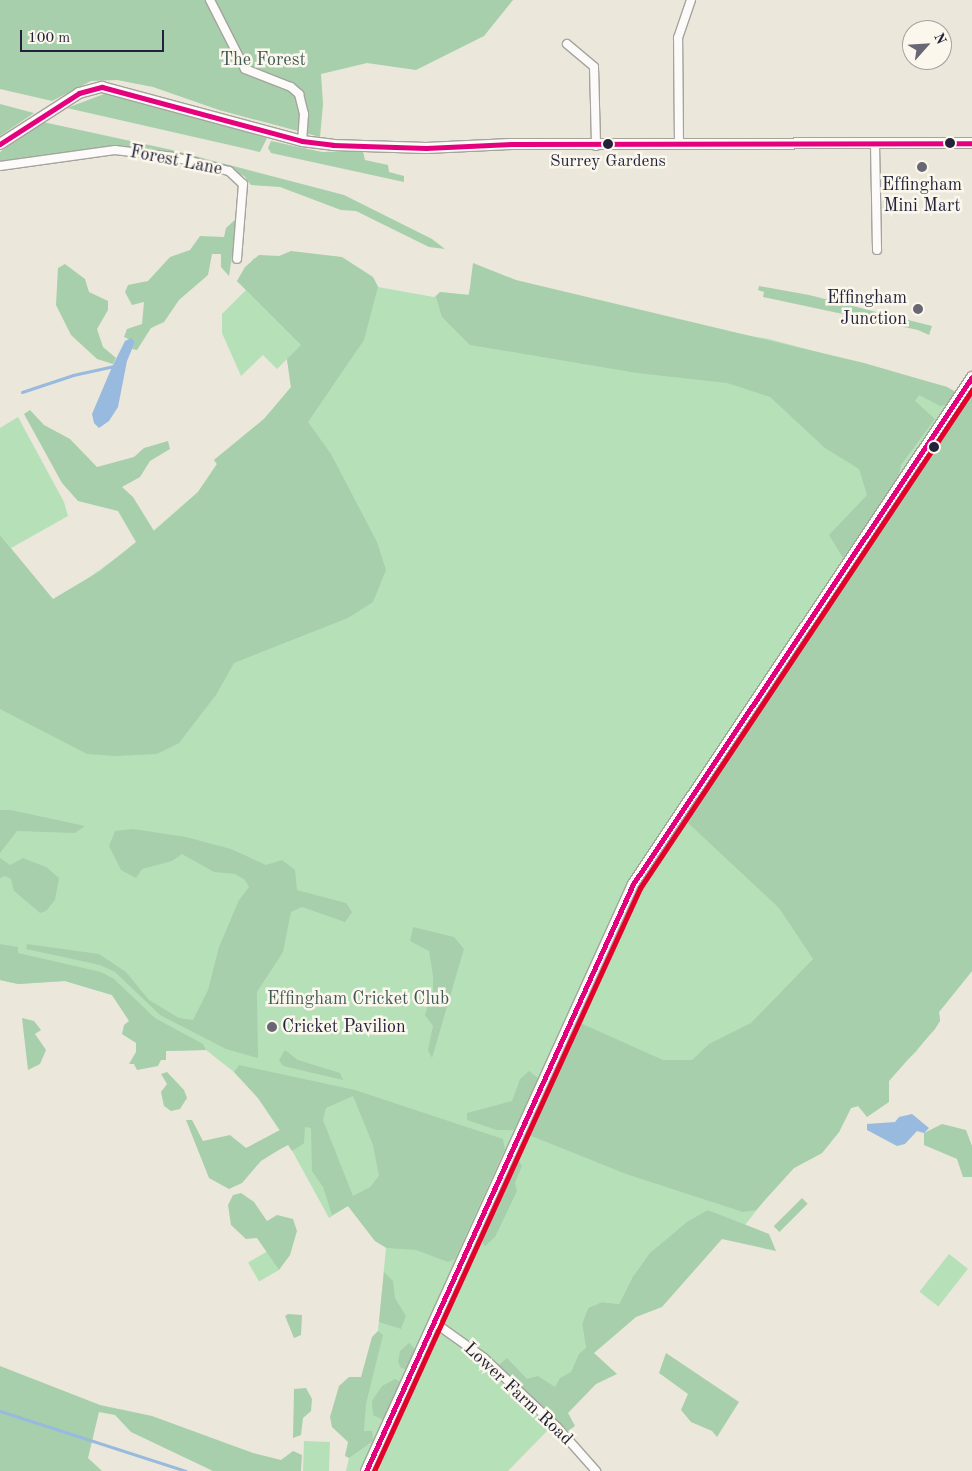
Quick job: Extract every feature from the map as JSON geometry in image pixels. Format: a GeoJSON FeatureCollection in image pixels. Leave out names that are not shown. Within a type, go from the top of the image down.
{"type":"FeatureCollection","features":[{"type":"Feature","properties":{"kind":"street"},"geometry":{"type":"LineString","coordinates":[[210,0],[246,69],[292,87],[299,94],[304,114],[302,141]]}},
{"type":"Feature","properties":{"kind":"street"},"geometry":{"type":"LineString","coordinates":[[679,144],[678,38],[691,0]]}},
{"type":"Feature","properties":{"kind":"street"},"geometry":{"type":"LineString","coordinates":[[567,44],[594,67],[596,146]]}},
{"type":"Feature","properties":{"kind":"street"},"geometry":{"type":"LineString","coordinates":[[3,142],[62,103],[91,89],[102,87],[139,95],[302,141],[426,148],[512,144],[596,146],[972,143]]}},
{"type":"Feature","properties":{"kind":"street"},"geometry":{"type":"LineString","coordinates":[[875,144],[877,250]]}},
{"type":"Feature","properties":{"kind":"street","name":"Forest Lane"},"geometry":{"type":"LineString","coordinates":[[0,166],[115,150],[174,157],[229,171],[243,184],[237,259]]}},
{"type":"Feature","properties":{"kind":"street"},"geometry":{"type":"LineString","coordinates":[[366,1471],[435,1323],[633,884],[972,377]]}},
{"type":"Feature","properties":{"kind":"street","name":"Lower Farm Road"},"geometry":{"type":"LineString","coordinates":[[435,1323],[484,1358],[557,1427],[596,1471]]}},
{"type":"Feature","properties":{"kind":"green space","name":"The Forest"},"geometry":{"type":"Polygon","coordinates":[[[0,0],[513,0],[484,36],[416,70],[367,63],[321,74],[323,104],[320,137],[219,110],[153,87],[117,80],[91,81],[52,101],[0,89],[0,0]]]}},
{"type":"Feature","properties":{"kind":"green space"},"geometry":{"type":"Polygon","coordinates":[[[104,94],[117,94],[267,138],[260,152],[67,108],[104,94]]]}},
{"type":"Feature","properties":{"kind":"green space"},"geometry":{"type":"Polygon","coordinates":[[[0,104],[34,113],[0,136],[0,104]]]}},
{"type":"Feature","properties":{"kind":"green space"},"geometry":{"type":"Polygon","coordinates":[[[43,122],[172,150],[344,195],[432,239],[445,249],[429,247],[356,211],[341,210],[280,187],[251,185],[244,176],[225,167],[170,153],[124,147],[0,162],[0,152],[43,122]]]}},
{"type":"Feature","properties":{"kind":"green space"},"geometry":{"type":"Polygon","coordinates":[[[271,141],[322,152],[363,151],[365,160],[388,165],[389,172],[404,176],[404,182],[271,153],[268,148],[271,141]]]}},
{"type":"Feature","properties":{"kind":"green space"},"geometry":{"type":"Polygon","coordinates":[[[238,217],[229,276],[221,267],[221,254],[212,254],[208,275],[179,300],[164,322],[151,328],[137,350],[132,349],[135,342],[124,337],[127,329],[142,324],[144,302],[132,305],[125,292],[128,285],[148,281],[170,257],[190,250],[200,236],[224,237],[226,228],[238,217]]]}},
{"type":"Feature","properties":{"kind":"green space"},"geometry":{"type":"Polygon","coordinates":[[[291,251],[342,257],[373,277],[378,287],[364,340],[308,422],[331,454],[377,542],[386,570],[373,602],[348,618],[234,663],[216,695],[179,743],[157,754],[116,756],[87,754],[0,709],[0,535],[53,599],[100,571],[136,542],[118,511],[78,501],[62,483],[24,414],[30,410],[44,425],[70,439],[97,467],[134,457],[144,448],[168,441],[170,449],[150,461],[140,477],[122,487],[133,497],[154,531],[198,492],[217,464],[214,460],[264,419],[291,387],[287,359],[301,345],[237,281],[245,267],[259,255],[279,256],[291,251]]]}},
{"type":"Feature","properties":{"kind":"green space","name":"Effingham Cricket Club"},"geometry":{"type":"Polygon","coordinates":[[[254,258],[373,277],[378,287],[434,297],[440,292],[468,295],[471,287],[769,339],[947,387],[956,396],[972,402],[972,971],[939,1012],[940,1021],[916,1052],[858,1106],[851,1108],[839,1132],[822,1153],[794,1168],[781,1179],[745,1225],[708,1210],[632,1278],[619,1304],[602,1302],[588,1308],[582,1324],[586,1348],[551,1416],[547,1431],[508,1471],[346,1471],[378,1331],[386,1248],[375,1241],[348,1206],[329,1218],[289,1145],[258,1098],[234,1072],[206,1050],[166,1051],[131,1023],[112,995],[65,981],[18,984],[0,980],[0,621],[53,604],[153,531],[198,492],[217,464],[214,460],[264,419],[291,388],[287,359],[277,369],[263,355],[241,376],[222,333],[222,314],[246,290],[237,281],[254,258]]]}},
{"type":"Feature","properties":{"kind":"green space"},"geometry":{"type":"Polygon","coordinates":[[[473,263],[516,280],[864,363],[947,387],[956,392],[956,396],[951,404],[940,406],[919,395],[915,401],[935,419],[901,465],[898,478],[843,558],[829,535],[867,495],[859,469],[825,448],[770,397],[727,383],[637,373],[470,345],[442,317],[436,297],[440,292],[469,295],[473,263]]]}},
{"type":"Feature","properties":{"kind":"green space"},"geometry":{"type":"Polygon","coordinates":[[[65,264],[85,279],[89,292],[108,301],[108,310],[97,329],[103,347],[116,358],[113,364],[97,359],[71,335],[56,305],[58,268],[65,264]]]}},
{"type":"Feature","properties":{"kind":"green space"},"geometry":{"type":"Polygon","coordinates":[[[759,286],[809,295],[932,326],[929,335],[918,330],[763,297],[764,292],[758,290],[759,286]]]}},
{"type":"Feature","properties":{"kind":"green space"},"geometry":{"type":"Polygon","coordinates":[[[972,386],[972,971],[939,1012],[940,1021],[935,1029],[889,1081],[889,1102],[867,1117],[858,1106],[851,1108],[839,1132],[822,1153],[794,1168],[756,1210],[743,1212],[626,1174],[529,1135],[578,1022],[663,1060],[692,1060],[709,1044],[751,1023],[813,959],[779,908],[686,821],[972,386]]]}},
{"type":"Feature","properties":{"kind":"green space"},"geometry":{"type":"Polygon","coordinates":[[[18,417],[64,502],[68,516],[11,548],[0,535],[0,428],[18,417]]]}},
{"type":"Feature","properties":{"kind":"green space"},"geometry":{"type":"Polygon","coordinates":[[[0,810],[11,810],[85,826],[75,833],[17,831],[0,853],[0,810]]]}},
{"type":"Feature","properties":{"kind":"green space"},"geometry":{"type":"Polygon","coordinates":[[[133,829],[186,837],[231,849],[266,865],[282,860],[295,870],[297,890],[346,903],[352,912],[345,922],[302,907],[291,912],[283,952],[257,992],[258,1058],[226,1049],[160,1015],[115,972],[100,965],[26,949],[27,944],[99,954],[126,972],[149,1000],[179,1018],[193,1020],[208,990],[219,947],[239,900],[249,887],[245,880],[235,874],[214,872],[182,854],[172,861],[142,869],[136,878],[121,870],[109,846],[115,831],[133,829]]]}},
{"type":"Feature","properties":{"kind":"green space"},"geometry":{"type":"Polygon","coordinates":[[[0,858],[10,865],[23,858],[46,867],[59,878],[55,900],[46,911],[40,913],[14,891],[11,879],[5,876],[0,878],[0,858]]]}},
{"type":"Feature","properties":{"kind":"green space"},"geometry":{"type":"Polygon","coordinates":[[[413,927],[454,937],[464,949],[432,1058],[428,1050],[433,1026],[425,1015],[433,990],[433,976],[429,951],[410,941],[413,927]]]}},
{"type":"Feature","properties":{"kind":"green space"},"geometry":{"type":"Polygon","coordinates":[[[0,944],[18,947],[18,953],[101,972],[114,979],[155,1018],[203,1044],[206,1050],[166,1051],[166,1060],[161,1060],[158,1066],[137,1070],[134,1064],[129,1064],[136,1052],[136,1043],[122,1034],[124,1025],[129,1021],[112,995],[65,981],[18,984],[0,980],[0,944]]]}},
{"type":"Feature","properties":{"kind":"green space"},"geometry":{"type":"Polygon","coordinates":[[[22,1018],[34,1021],[41,1030],[35,1034],[46,1050],[40,1064],[28,1070],[22,1018]]]}},
{"type":"Feature","properties":{"kind":"green space"},"geometry":{"type":"Polygon","coordinates":[[[285,1050],[298,1060],[340,1073],[343,1080],[283,1066],[279,1060],[285,1050]]]}},
{"type":"Feature","properties":{"kind":"green space"},"geometry":{"type":"Polygon","coordinates":[[[239,1065],[355,1090],[503,1139],[505,1149],[455,1259],[448,1262],[416,1250],[387,1248],[375,1241],[348,1206],[332,1215],[323,1187],[312,1171],[311,1128],[305,1127],[304,1143],[292,1151],[288,1145],[261,1161],[242,1183],[229,1189],[209,1178],[186,1120],[192,1120],[203,1141],[230,1135],[246,1148],[280,1130],[258,1098],[234,1072],[239,1065]],[[353,1096],[326,1108],[323,1120],[353,1196],[370,1187],[379,1176],[373,1145],[353,1096]]]}},
{"type":"Feature","properties":{"kind":"green space"},"geometry":{"type":"Polygon","coordinates":[[[529,1071],[538,1078],[514,1130],[497,1130],[467,1120],[467,1113],[512,1101],[520,1079],[529,1071]]]}},
{"type":"Feature","properties":{"kind":"green space"},"geometry":{"type":"Polygon","coordinates":[[[167,1072],[184,1090],[187,1098],[180,1109],[171,1111],[164,1106],[161,1092],[167,1084],[161,1074],[167,1072]]]}},
{"type":"Feature","properties":{"kind":"green space"},"geometry":{"type":"Polygon","coordinates":[[[942,1124],[966,1130],[972,1146],[972,1177],[963,1177],[957,1159],[924,1145],[924,1133],[942,1124]]]}},
{"type":"Feature","properties":{"kind":"green space"},"geometry":{"type":"Polygon","coordinates":[[[519,1161],[522,1166],[515,1183],[517,1191],[495,1237],[485,1246],[479,1238],[513,1162],[519,1161]]]}},
{"type":"Feature","properties":{"kind":"green space"},"geometry":{"type":"Polygon","coordinates":[[[241,1193],[254,1202],[267,1221],[277,1215],[293,1219],[297,1231],[290,1255],[279,1270],[257,1238],[246,1239],[231,1225],[228,1205],[233,1195],[241,1193]]]}},
{"type":"Feature","properties":{"kind":"green space"},"geometry":{"type":"Polygon","coordinates":[[[802,1198],[808,1204],[779,1232],[774,1226],[802,1198]]]}},
{"type":"Feature","properties":{"kind":"green space"},"geometry":{"type":"Polygon","coordinates":[[[708,1210],[769,1234],[776,1251],[722,1239],[662,1307],[636,1317],[594,1353],[617,1374],[596,1384],[568,1413],[575,1426],[568,1431],[499,1365],[507,1358],[527,1379],[538,1376],[555,1387],[560,1378],[571,1372],[579,1354],[586,1348],[582,1324],[588,1308],[602,1302],[619,1304],[632,1278],[650,1253],[687,1222],[708,1210]]]}},
{"type":"Feature","properties":{"kind":"green space"},"geometry":{"type":"Polygon","coordinates":[[[268,1251],[279,1270],[259,1282],[248,1262],[268,1251]]]}},
{"type":"Feature","properties":{"kind":"green space"},"geometry":{"type":"Polygon","coordinates":[[[949,1254],[968,1269],[938,1307],[919,1292],[949,1254]]]}},
{"type":"Feature","properties":{"kind":"green space"},"geometry":{"type":"Polygon","coordinates":[[[384,1272],[393,1281],[395,1298],[406,1316],[401,1329],[379,1322],[384,1272]]]}},
{"type":"Feature","properties":{"kind":"green space"},"geometry":{"type":"Polygon","coordinates":[[[288,1314],[302,1315],[301,1335],[294,1338],[285,1316],[288,1314]]]}},
{"type":"Feature","properties":{"kind":"green space"},"geometry":{"type":"Polygon","coordinates":[[[378,1331],[383,1335],[366,1404],[364,1431],[372,1431],[373,1441],[349,1458],[345,1456],[348,1442],[332,1427],[330,1417],[339,1386],[349,1377],[361,1377],[372,1337],[378,1331]]]}},
{"type":"Feature","properties":{"kind":"green space"},"geometry":{"type":"Polygon","coordinates":[[[409,1343],[415,1349],[413,1359],[406,1369],[401,1368],[398,1362],[400,1351],[409,1343]]]}},
{"type":"Feature","properties":{"kind":"green space"},"geometry":{"type":"Polygon","coordinates":[[[666,1353],[739,1402],[717,1437],[712,1431],[691,1422],[681,1410],[688,1394],[659,1373],[666,1353]]]}},
{"type":"Feature","properties":{"kind":"green space"},"geometry":{"type":"Polygon","coordinates":[[[0,1366],[100,1405],[152,1416],[253,1453],[281,1460],[293,1451],[302,1455],[301,1471],[213,1471],[131,1432],[115,1415],[99,1412],[88,1458],[102,1471],[0,1471],[0,1366]]]}},
{"type":"Feature","properties":{"kind":"green space"},"geometry":{"type":"Polygon","coordinates":[[[395,1379],[401,1382],[383,1420],[373,1415],[372,1401],[382,1386],[395,1379]]]}},
{"type":"Feature","properties":{"kind":"green space"},"geometry":{"type":"Polygon","coordinates":[[[306,1388],[312,1399],[311,1411],[303,1418],[301,1435],[293,1438],[294,1389],[306,1388]]]}},
{"type":"Feature","properties":{"kind":"green space"},"geometry":{"type":"Polygon","coordinates":[[[304,1441],[330,1442],[329,1471],[303,1471],[304,1441]]]}},
{"type":"Feature","properties":{"kind":"water"},"geometry":{"type":"Polygon","coordinates":[[[131,338],[135,342],[127,361],[118,407],[109,421],[99,428],[94,423],[92,414],[125,341],[131,338]]]}},
{"type":"Feature","properties":{"kind":"water"},"geometry":{"type":"Polygon","coordinates":[[[912,1114],[929,1128],[924,1133],[917,1131],[905,1144],[897,1146],[867,1130],[867,1124],[895,1122],[899,1117],[912,1114]]]}},
{"type":"Feature","properties":{"kind":"waterway"},"geometry":{"type":"LineString","coordinates":[[22,392],[73,375],[114,366]]}},
{"type":"Feature","properties":{"kind":"waterway"},"geometry":{"type":"LineString","coordinates":[[0,1411],[186,1471]]}},
{"type":"Feature","properties":{"kind":"transit line"},"geometry":{"type":"LineString","coordinates":[[0,144],[79,93],[102,87],[302,141],[333,145],[426,148],[512,144],[972,143]]}},
{"type":"Feature","properties":{"kind":"transit line"},"geometry":{"type":"LineString","coordinates":[[366,1471],[633,884],[972,377]]}},
{"type":"Feature","properties":{"kind":"transit line"},"geometry":{"type":"LineString","coordinates":[[374,1471],[640,888],[972,390]]}},
{"type":"Feature","properties":{"kind":"place","name":"Surrey Gardens"},"geometry":{"type":"Point","coordinates":[608,144]}},
{"type":"Feature","properties":{"kind":"place","name":"Effingham Mini Mart"},"geometry":{"type":"Point","coordinates":[922,167]}},
{"type":"Feature","properties":{"kind":"place","name":"Effingham Junction"},"geometry":{"type":"Point","coordinates":[918,309]}},
{"type":"Feature","properties":{"kind":"place","name":"Cricket Pavilion"},"geometry":{"type":"Point","coordinates":[272,1027]}}]}
